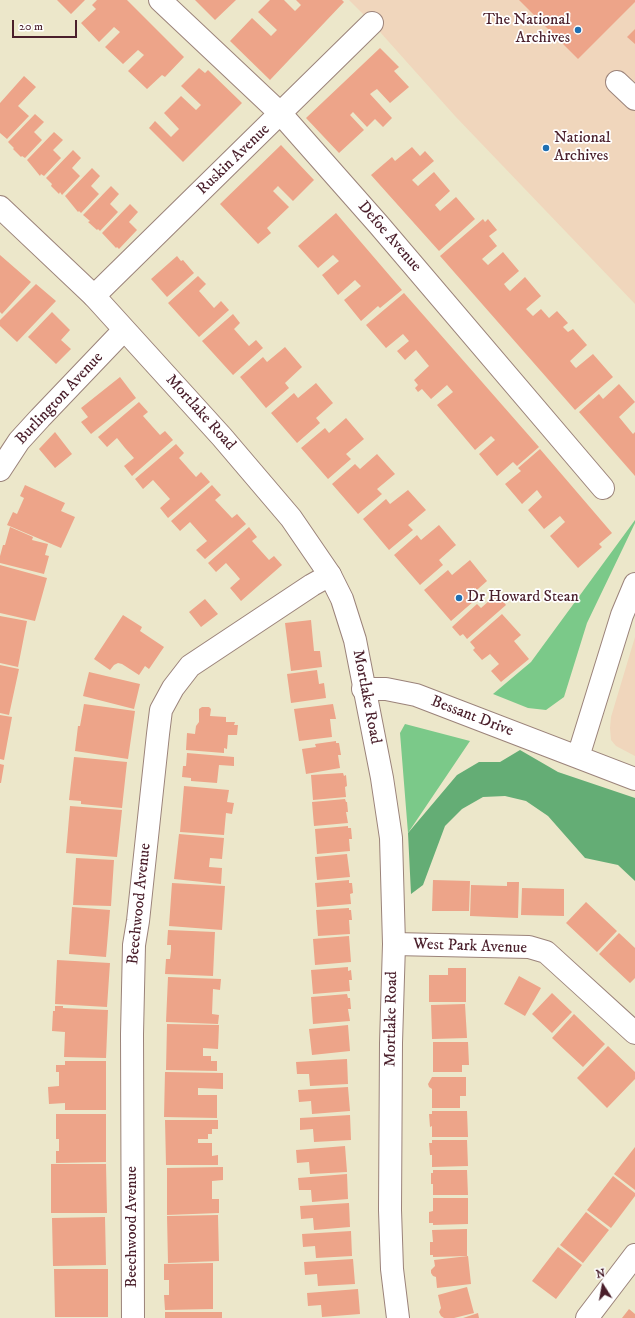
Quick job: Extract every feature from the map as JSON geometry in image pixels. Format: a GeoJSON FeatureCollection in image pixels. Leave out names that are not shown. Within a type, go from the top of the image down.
{"type":"FeatureCollection","features":[{"type":"Feature","properties":{"kind":"main road","name":"Defoe Avenue"},"geometry":{"type":"LineString","coordinates":[[160,0],[281,114],[379,225],[603,488]]}},
{"type":"Feature","properties":{"kind":"main road","name":"Ruskin Avenue"},"geometry":{"type":"LineString","coordinates":[[94,296],[372,23]]}},
{"type":"Feature","properties":{"kind":"main road"},"geometry":{"type":"LineString","coordinates":[[618,82],[635,99]]}},
{"type":"Feature","properties":{"kind":"main road","name":"Mortlake Road"},"geometry":{"type":"LineString","coordinates":[[0,206],[94,296],[222,437],[290,518],[330,575],[342,599],[355,640],[382,778],[391,838],[394,944],[391,1043],[390,1210],[392,1269],[398,1318]]}},
{"type":"Feature","properties":{"kind":"main road","name":"Burlington Avenue"},"geometry":{"type":"LineString","coordinates":[[0,470],[19,441],[124,330]]}},
{"type":"Feature","properties":{"kind":"main road","name":"Beechwood Avenue"},"geometry":{"type":"LineString","coordinates":[[133,1318],[132,1034],[134,945],[138,922],[161,710],[173,688],[190,666],[312,585],[330,575]]}},
{"type":"Feature","properties":{"kind":"main road"},"geometry":{"type":"LineString","coordinates":[[578,757],[622,615],[635,584]]}},
{"type":"Feature","properties":{"kind":"main road","name":"Bessant Drive"},"geometry":{"type":"LineString","coordinates":[[364,689],[386,689],[416,695],[635,779]]}},
{"type":"Feature","properties":{"kind":"main road","name":"West Park Avenue"},"geometry":{"type":"LineString","coordinates":[[394,944],[528,947],[546,952],[635,1033]]}},
{"type":"Feature","properties":{"kind":"main road"},"geometry":{"type":"LineString","coordinates":[[587,1318],[635,1255]]}},
{"type":"Feature","properties":{"kind":"shaded area"},"geometry":{"type":"Polygon","coordinates":[[[349,0],[635,0],[635,304],[455,116],[372,23],[349,0]]]}},
{"type":"Feature","properties":{"kind":"shaded area"},"geometry":{"type":"Polygon","coordinates":[[[635,637],[635,756],[616,746],[611,740],[610,728],[611,717],[635,637]]]}},
{"type":"Feature","properties":{"kind":"green space"},"geometry":{"type":"Polygon","coordinates":[[[635,520],[635,523],[587,623],[564,697],[546,710],[528,708],[493,694],[531,662],[635,520]]]}},
{"type":"Feature","properties":{"kind":"green space"},"geometry":{"type":"Polygon","coordinates":[[[405,724],[470,741],[408,833],[400,733],[405,724]]]}},
{"type":"Feature","properties":{"kind":"green space"},"geometry":{"type":"Polygon","coordinates":[[[520,750],[558,772],[635,798],[635,881],[618,865],[585,858],[548,816],[526,801],[505,796],[483,797],[462,809],[445,826],[423,885],[411,894],[408,833],[457,775],[479,762],[500,762],[520,750]]]}},
{"type":"Feature","properties":{"kind":"building"},"geometry":{"type":"Polygon","coordinates":[[[57,0],[85,0],[71,14],[57,0]]]}},
{"type":"Feature","properties":{"kind":"building"},"geometry":{"type":"Polygon","coordinates":[[[97,0],[127,0],[184,57],[165,77],[162,75],[147,89],[128,71],[144,55],[138,50],[123,64],[105,47],[120,32],[114,27],[99,42],[81,23],[96,9],[92,5],[97,0]]]}},
{"type":"Feature","properties":{"kind":"building"},"geometry":{"type":"Polygon","coordinates":[[[195,0],[236,0],[215,20],[195,0]]]}},
{"type":"Feature","properties":{"kind":"building"},"geometry":{"type":"Polygon","coordinates":[[[270,0],[284,0],[295,11],[301,5],[296,0],[342,0],[344,2],[270,80],[230,41],[252,18],[271,36],[277,30],[258,12],[270,0]]]}},
{"type":"Feature","properties":{"kind":"building","name":"The National Archives"},"geometry":{"type":"Polygon","coordinates":[[[519,0],[635,0],[635,2],[578,59],[519,0]]]}},
{"type":"Feature","properties":{"kind":"building"},"geometry":{"type":"Polygon","coordinates":[[[635,29],[635,44],[627,37],[635,29]]]}},
{"type":"Feature","properties":{"kind":"building"},"geometry":{"type":"Polygon","coordinates":[[[380,48],[399,67],[394,71],[409,87],[390,103],[377,89],[370,94],[392,118],[383,127],[375,119],[367,127],[353,112],[350,115],[364,130],[339,153],[306,118],[380,48]]]}},
{"type":"Feature","properties":{"kind":"building"},"geometry":{"type":"Polygon","coordinates":[[[199,68],[205,73],[208,70],[242,103],[183,162],[149,128],[155,121],[171,137],[179,129],[164,113],[181,96],[196,110],[201,105],[181,86],[199,68]]]}},
{"type":"Feature","properties":{"kind":"building"},"geometry":{"type":"Polygon","coordinates":[[[24,76],[36,87],[18,106],[29,116],[7,139],[0,133],[0,103],[24,76]]]}},
{"type":"Feature","properties":{"kind":"building"},"geometry":{"type":"Polygon","coordinates":[[[35,114],[44,122],[34,132],[42,140],[25,158],[22,156],[21,157],[8,142],[35,114]]]}},
{"type":"Feature","properties":{"kind":"building"},"geometry":{"type":"Polygon","coordinates":[[[54,132],[63,140],[53,150],[61,158],[44,176],[41,174],[40,176],[27,160],[54,132]]]}},
{"type":"Feature","properties":{"kind":"building"},"geometry":{"type":"Polygon","coordinates":[[[281,145],[314,180],[293,201],[278,186],[273,191],[289,207],[267,228],[271,233],[258,244],[220,204],[281,145]]]}},
{"type":"Feature","properties":{"kind":"building"},"geometry":{"type":"Polygon","coordinates":[[[412,147],[420,156],[425,151],[434,161],[412,180],[418,186],[434,172],[450,191],[435,205],[440,211],[456,197],[475,219],[439,251],[371,175],[392,157],[395,161],[412,147]]]}},
{"type":"Feature","properties":{"kind":"building"},"geometry":{"type":"Polygon","coordinates":[[[73,150],[81,158],[72,168],[80,176],[62,195],[51,186],[52,184],[46,178],[73,150]]]}},
{"type":"Feature","properties":{"kind":"building"},"geometry":{"type":"Polygon","coordinates":[[[92,168],[100,176],[91,186],[99,194],[81,213],[79,211],[78,212],[65,196],[92,168]]]}},
{"type":"Feature","properties":{"kind":"building"},"geometry":{"type":"Polygon","coordinates":[[[111,186],[119,194],[110,204],[118,212],[100,231],[88,222],[90,221],[83,215],[111,186]]]}},
{"type":"Feature","properties":{"kind":"building"},"geometry":{"type":"Polygon","coordinates":[[[130,204],[138,212],[129,222],[137,230],[119,249],[117,247],[116,248],[102,233],[130,204]]]}},
{"type":"Feature","properties":{"kind":"building"},"geometry":{"type":"Polygon","coordinates":[[[336,213],[402,290],[380,308],[378,306],[361,321],[344,300],[361,286],[355,280],[338,295],[322,275],[339,261],[333,255],[318,268],[298,246],[336,213]]]}},
{"type":"Feature","properties":{"kind":"building"},"geometry":{"type":"Polygon","coordinates":[[[483,219],[485,222],[488,219],[497,230],[489,236],[497,246],[482,259],[488,265],[503,252],[519,271],[504,284],[507,288],[510,291],[525,277],[541,296],[526,309],[533,316],[541,309],[549,318],[557,311],[568,323],[563,327],[568,332],[573,329],[587,345],[570,361],[574,366],[576,368],[593,354],[613,377],[575,410],[440,256],[483,219]]]}},
{"type":"Feature","properties":{"kind":"building"},"geometry":{"type":"Polygon","coordinates":[[[0,255],[31,282],[2,314],[0,312],[0,255]]]}},
{"type":"Feature","properties":{"kind":"building"},"geometry":{"type":"Polygon","coordinates":[[[177,256],[181,261],[183,260],[194,273],[167,297],[151,279],[177,256]]]}},
{"type":"Feature","properties":{"kind":"building"},"geometry":{"type":"Polygon","coordinates":[[[198,276],[206,284],[199,291],[214,308],[221,301],[229,310],[199,337],[168,303],[198,276]]]}},
{"type":"Feature","properties":{"kind":"building"},"geometry":{"type":"Polygon","coordinates":[[[36,284],[56,301],[17,342],[0,326],[0,320],[36,284]]]}},
{"type":"Feature","properties":{"kind":"building"},"geometry":{"type":"Polygon","coordinates":[[[404,293],[539,447],[517,466],[513,462],[497,476],[479,454],[495,440],[491,436],[475,450],[437,405],[453,392],[447,385],[431,399],[422,389],[418,392],[415,388],[418,385],[414,380],[429,366],[416,350],[405,360],[397,351],[409,341],[403,334],[386,348],[366,325],[404,293]]]}},
{"type":"Feature","properties":{"kind":"building"},"geometry":{"type":"Polygon","coordinates":[[[52,312],[70,330],[61,340],[71,349],[56,364],[28,337],[52,312]]]}},
{"type":"Feature","properties":{"kind":"building"},"geometry":{"type":"Polygon","coordinates":[[[233,314],[240,323],[234,329],[249,346],[256,340],[263,348],[233,375],[202,341],[233,314]]]}},
{"type":"Feature","properties":{"kind":"building"},"geometry":{"type":"Polygon","coordinates":[[[285,347],[302,367],[285,383],[289,388],[266,408],[240,377],[263,357],[267,362],[285,347]]]}},
{"type":"Feature","properties":{"kind":"building"},"geometry":{"type":"Polygon","coordinates":[[[120,377],[136,398],[91,434],[81,422],[88,417],[81,408],[120,377]]]}},
{"type":"Feature","properties":{"kind":"building"},"geometry":{"type":"Polygon","coordinates":[[[316,383],[333,403],[316,418],[320,423],[297,443],[271,413],[294,393],[298,398],[316,383]]]}},
{"type":"Feature","properties":{"kind":"building"},"geometry":{"type":"Polygon","coordinates":[[[619,384],[635,402],[619,417],[633,434],[635,432],[635,476],[579,412],[599,394],[603,399],[619,384]]]}},
{"type":"Feature","properties":{"kind":"building"},"geometry":{"type":"Polygon","coordinates":[[[139,402],[148,412],[143,416],[160,435],[165,431],[173,440],[132,476],[124,466],[134,458],[117,438],[107,447],[98,437],[139,402]]]}},
{"type":"Feature","properties":{"kind":"building"},"geometry":{"type":"Polygon","coordinates":[[[346,418],[364,439],[346,454],[351,459],[328,479],[301,448],[325,428],[329,433],[346,418]]]}},
{"type":"Feature","properties":{"kind":"building"},"geometry":{"type":"Polygon","coordinates":[[[55,432],[72,454],[55,468],[39,449],[55,432]]]}},
{"type":"Feature","properties":{"kind":"building"},"geometry":{"type":"Polygon","coordinates":[[[176,444],[184,453],[179,458],[196,477],[201,472],[210,482],[168,518],[160,508],[170,499],[153,480],[143,489],[135,479],[176,444]]]}},
{"type":"Feature","properties":{"kind":"building"},"geometry":{"type":"Polygon","coordinates":[[[540,449],[612,533],[599,544],[602,547],[578,568],[550,536],[565,522],[560,516],[544,529],[528,510],[542,497],[537,490],[522,504],[505,484],[521,471],[518,468],[540,449]]]}},
{"type":"Feature","properties":{"kind":"building"},"geometry":{"type":"Polygon","coordinates":[[[377,454],[395,474],[377,489],[382,494],[358,514],[332,484],[355,464],[360,469],[377,454]]]}},
{"type":"Feature","properties":{"kind":"building"},"geometry":{"type":"Polygon","coordinates":[[[25,485],[65,503],[61,511],[75,517],[61,548],[7,525],[13,512],[17,514],[24,498],[20,496],[25,485]]]}},
{"type":"Feature","properties":{"kind":"building"},"geometry":{"type":"Polygon","coordinates":[[[212,485],[221,495],[215,500],[232,518],[237,514],[246,524],[205,559],[196,550],[207,541],[190,522],[180,531],[171,521],[212,485]]]}},
{"type":"Feature","properties":{"kind":"building"},"geometry":{"type":"Polygon","coordinates":[[[408,490],[426,510],[408,525],[413,530],[389,550],[363,519],[386,499],[390,504],[408,490]]]}},
{"type":"Feature","properties":{"kind":"building"},"geometry":{"type":"Polygon","coordinates":[[[439,525],[456,545],[439,560],[443,565],[420,585],[394,555],[417,535],[421,540],[439,525]]]}},
{"type":"Feature","properties":{"kind":"building"},"geometry":{"type":"Polygon","coordinates":[[[10,527],[33,537],[32,540],[48,544],[45,555],[49,556],[44,574],[0,563],[3,545],[5,545],[10,527]]]}},
{"type":"Feature","properties":{"kind":"building"},"geometry":{"type":"Polygon","coordinates":[[[249,527],[257,537],[252,541],[269,560],[274,556],[282,565],[241,601],[230,588],[240,579],[235,573],[226,563],[216,572],[208,563],[249,527]]]}},
{"type":"Feature","properties":{"kind":"building"},"geometry":{"type":"Polygon","coordinates":[[[470,560],[487,581],[470,596],[474,601],[451,621],[424,590],[448,570],[452,575],[470,560]]]}},
{"type":"Feature","properties":{"kind":"building"},"geometry":{"type":"Polygon","coordinates":[[[0,565],[47,578],[35,621],[0,613],[0,565]]]}},
{"type":"Feature","properties":{"kind":"building"},"geometry":{"type":"Polygon","coordinates":[[[497,594],[506,605],[467,639],[463,634],[460,636],[452,627],[477,604],[481,608],[497,594]]]}},
{"type":"Feature","properties":{"kind":"building"},"geometry":{"type":"Polygon","coordinates":[[[205,599],[218,614],[201,627],[189,612],[205,599]]]}},
{"type":"Feature","properties":{"kind":"building"},"geometry":{"type":"Polygon","coordinates":[[[502,614],[521,635],[514,641],[529,659],[501,682],[491,671],[499,664],[490,654],[482,660],[473,650],[475,648],[470,642],[502,614]]]}},
{"type":"Feature","properties":{"kind":"building"},"geometry":{"type":"Polygon","coordinates":[[[123,615],[142,627],[140,631],[164,647],[149,669],[145,666],[139,675],[118,663],[110,670],[94,659],[123,615]]]}},
{"type":"Feature","properties":{"kind":"building"},"geometry":{"type":"Polygon","coordinates":[[[0,616],[27,621],[18,667],[0,663],[0,616]]]}},
{"type":"Feature","properties":{"kind":"building"},"geometry":{"type":"Polygon","coordinates":[[[311,620],[314,651],[320,651],[322,667],[291,671],[285,623],[311,620]]]}},
{"type":"Feature","properties":{"kind":"building"},"geometry":{"type":"Polygon","coordinates":[[[0,665],[19,669],[9,715],[0,713],[0,665]]]}},
{"type":"Feature","properties":{"kind":"building"},"geometry":{"type":"Polygon","coordinates":[[[317,670],[319,684],[324,683],[326,698],[291,703],[287,674],[317,670]]]}},
{"type":"Feature","properties":{"kind":"building"},"geometry":{"type":"Polygon","coordinates":[[[89,672],[140,684],[134,709],[83,696],[89,672]]]}},
{"type":"Feature","properties":{"kind":"building"},"geometry":{"type":"Polygon","coordinates":[[[84,704],[135,711],[128,759],[75,751],[78,726],[80,726],[84,704]]]}},
{"type":"Feature","properties":{"kind":"building"},"geometry":{"type":"Polygon","coordinates":[[[333,704],[336,719],[330,719],[332,737],[299,741],[294,709],[333,704]]]}},
{"type":"Feature","properties":{"kind":"building"},"geometry":{"type":"Polygon","coordinates":[[[202,707],[209,707],[211,709],[210,716],[226,717],[226,722],[235,722],[234,725],[238,725],[237,735],[228,735],[227,749],[224,748],[224,753],[186,750],[187,733],[195,734],[196,726],[199,722],[199,709],[202,707]]]}},
{"type":"Feature","properties":{"kind":"building"},"geometry":{"type":"Polygon","coordinates":[[[0,715],[12,717],[4,760],[0,759],[0,715]]]}},
{"type":"Feature","properties":{"kind":"building"},"geometry":{"type":"Polygon","coordinates":[[[336,741],[336,743],[339,743],[341,755],[338,755],[340,768],[306,774],[302,749],[316,747],[315,744],[336,741]]]}},
{"type":"Feature","properties":{"kind":"building"},"geometry":{"type":"Polygon","coordinates":[[[187,753],[234,757],[234,766],[219,765],[217,783],[191,781],[191,778],[182,777],[183,766],[186,766],[187,753]]]}},
{"type":"Feature","properties":{"kind":"building"},"geometry":{"type":"Polygon","coordinates":[[[74,757],[127,762],[122,808],[81,804],[81,801],[69,800],[74,757]]]}},
{"type":"Feature","properties":{"kind":"building"},"geometry":{"type":"Polygon","coordinates":[[[0,764],[4,765],[1,783],[0,783],[0,764]]]}},
{"type":"Feature","properties":{"kind":"building"},"geometry":{"type":"Polygon","coordinates":[[[343,773],[344,776],[346,775],[346,797],[313,800],[311,775],[343,773]]]}},
{"type":"Feature","properties":{"kind":"building"},"geometry":{"type":"Polygon","coordinates":[[[184,786],[229,790],[227,802],[234,803],[232,814],[226,813],[224,835],[180,832],[184,786]]]}},
{"type":"Feature","properties":{"kind":"building"},"geometry":{"type":"Polygon","coordinates":[[[345,799],[347,802],[348,812],[346,812],[348,823],[314,826],[312,802],[345,799]]]}},
{"type":"Feature","properties":{"kind":"building"},"geometry":{"type":"Polygon","coordinates":[[[70,806],[122,810],[117,857],[66,853],[70,806]]]}},
{"type":"Feature","properties":{"kind":"building"},"geometry":{"type":"Polygon","coordinates":[[[348,826],[348,828],[351,828],[352,839],[349,839],[350,851],[317,854],[315,829],[348,826]]]}},
{"type":"Feature","properties":{"kind":"building"},"geometry":{"type":"Polygon","coordinates":[[[179,834],[224,838],[222,859],[210,858],[209,867],[222,868],[221,884],[174,879],[179,834]]]}},
{"type":"Feature","properties":{"kind":"building"},"geometry":{"type":"Polygon","coordinates":[[[347,854],[350,877],[317,880],[315,857],[347,854]]]}},
{"type":"Feature","properties":{"kind":"building"},"geometry":{"type":"Polygon","coordinates":[[[76,858],[114,860],[111,906],[73,905],[76,858]]]}},
{"type":"Feature","properties":{"kind":"building"},"geometry":{"type":"Polygon","coordinates":[[[349,880],[349,883],[352,883],[353,893],[350,894],[351,904],[317,907],[315,883],[349,880]]]}},
{"type":"Feature","properties":{"kind":"building"},"geometry":{"type":"Polygon","coordinates":[[[433,880],[470,881],[469,911],[432,911],[433,880]]]}},
{"type":"Feature","properties":{"kind":"building"},"geometry":{"type":"Polygon","coordinates":[[[507,882],[519,882],[518,918],[470,916],[471,885],[507,886],[507,882]]]}},
{"type":"Feature","properties":{"kind":"building"},"geometry":{"type":"Polygon","coordinates":[[[172,883],[225,886],[222,930],[169,926],[172,883]]]}},
{"type":"Feature","properties":{"kind":"building"},"geometry":{"type":"Polygon","coordinates":[[[522,888],[564,889],[564,916],[521,915],[522,888]]]}},
{"type":"Feature","properties":{"kind":"building"},"geometry":{"type":"Polygon","coordinates":[[[586,902],[617,931],[597,952],[566,923],[586,902]]]}},
{"type":"Feature","properties":{"kind":"building"},"geometry":{"type":"Polygon","coordinates":[[[72,907],[110,910],[106,957],[69,954],[72,907]]]}},
{"type":"Feature","properties":{"kind":"building"},"geometry":{"type":"Polygon","coordinates":[[[349,908],[349,910],[351,910],[352,920],[349,920],[350,934],[318,936],[316,910],[349,908]]]}},
{"type":"Feature","properties":{"kind":"building"},"geometry":{"type":"Polygon","coordinates":[[[168,930],[215,932],[213,976],[165,974],[166,959],[170,959],[171,951],[171,945],[167,945],[168,930]]]}},
{"type":"Feature","properties":{"kind":"building"},"geometry":{"type":"Polygon","coordinates":[[[619,933],[635,948],[635,978],[630,983],[599,954],[619,933]]]}},
{"type":"Feature","properties":{"kind":"building"},"geometry":{"type":"Polygon","coordinates":[[[349,936],[351,962],[315,965],[313,939],[349,936]]]}},
{"type":"Feature","properties":{"kind":"building"},"geometry":{"type":"Polygon","coordinates":[[[57,960],[110,963],[107,1007],[55,1004],[57,960]]]}},
{"type":"Feature","properties":{"kind":"building"},"geometry":{"type":"Polygon","coordinates":[[[348,967],[348,971],[351,970],[352,980],[349,980],[350,991],[313,994],[311,970],[348,967]]]}},
{"type":"Feature","properties":{"kind":"building"},"geometry":{"type":"Polygon","coordinates":[[[448,968],[466,968],[466,1002],[429,1002],[429,975],[448,975],[448,968]]]}},
{"type":"Feature","properties":{"kind":"building"},"geometry":{"type":"Polygon","coordinates":[[[519,976],[541,988],[525,1016],[504,1004],[519,976]]]}},
{"type":"Feature","properties":{"kind":"building"},"geometry":{"type":"Polygon","coordinates":[[[168,977],[221,979],[220,990],[213,989],[212,1014],[219,1015],[218,1024],[166,1022],[168,977]]]}},
{"type":"Feature","properties":{"kind":"building"},"geometry":{"type":"Polygon","coordinates":[[[552,993],[572,1012],[552,1033],[532,1014],[552,993]]]}},
{"type":"Feature","properties":{"kind":"building"},"geometry":{"type":"Polygon","coordinates":[[[347,994],[348,998],[350,998],[351,1009],[348,1009],[350,1021],[313,1024],[311,997],[347,994]]]}},
{"type":"Feature","properties":{"kind":"building"},"geometry":{"type":"Polygon","coordinates":[[[465,1004],[467,1038],[432,1039],[431,1005],[465,1004]]]}},
{"type":"Feature","properties":{"kind":"building"},"geometry":{"type":"Polygon","coordinates":[[[55,1006],[63,1006],[63,1008],[108,1010],[106,1058],[64,1057],[65,1032],[52,1031],[53,1011],[55,1011],[55,1006]]]}},
{"type":"Feature","properties":{"kind":"building"},"geometry":{"type":"Polygon","coordinates":[[[574,1014],[605,1044],[583,1067],[552,1038],[574,1014]]]}},
{"type":"Feature","properties":{"kind":"building"},"geometry":{"type":"Polygon","coordinates":[[[167,1024],[219,1025],[218,1049],[203,1048],[203,1056],[211,1056],[211,1061],[217,1061],[217,1071],[166,1070],[167,1024]]]}},
{"type":"Feature","properties":{"kind":"building"},"geometry":{"type":"Polygon","coordinates":[[[348,1025],[350,1051],[312,1055],[309,1029],[348,1025]]]}},
{"type":"Feature","properties":{"kind":"building"},"geometry":{"type":"Polygon","coordinates":[[[433,1042],[468,1042],[469,1065],[462,1065],[462,1072],[433,1072],[433,1042]]]}},
{"type":"Feature","properties":{"kind":"building"},"geometry":{"type":"Polygon","coordinates":[[[608,1046],[635,1072],[635,1079],[607,1108],[577,1078],[608,1046]]]}},
{"type":"Feature","properties":{"kind":"building"},"geometry":{"type":"Polygon","coordinates":[[[347,1059],[348,1084],[310,1086],[309,1074],[297,1074],[296,1062],[347,1059]]]}},
{"type":"Feature","properties":{"kind":"building"},"geometry":{"type":"Polygon","coordinates":[[[65,1061],[106,1061],[106,1110],[65,1110],[65,1103],[49,1104],[48,1087],[59,1086],[59,1072],[56,1072],[56,1065],[65,1065],[65,1061]]]}},
{"type":"Feature","properties":{"kind":"building"},"geometry":{"type":"Polygon","coordinates":[[[165,1072],[223,1073],[223,1089],[198,1088],[198,1095],[217,1095],[217,1118],[164,1117],[165,1072]]]}},
{"type":"Feature","properties":{"kind":"building"},"geometry":{"type":"Polygon","coordinates":[[[432,1077],[466,1077],[466,1096],[460,1096],[460,1108],[432,1108],[432,1089],[428,1084],[432,1077]]]}},
{"type":"Feature","properties":{"kind":"building"},"geometry":{"type":"Polygon","coordinates":[[[348,1087],[350,1111],[312,1114],[311,1101],[299,1102],[298,1090],[348,1087]]]}},
{"type":"Feature","properties":{"kind":"building"},"geometry":{"type":"Polygon","coordinates":[[[432,1111],[467,1111],[468,1137],[432,1137],[432,1126],[430,1127],[429,1114],[432,1114],[432,1111]]]}},
{"type":"Feature","properties":{"kind":"building"},"geometry":{"type":"Polygon","coordinates":[[[56,1114],[106,1114],[106,1162],[56,1163],[56,1151],[59,1151],[59,1139],[56,1139],[56,1114]]]}},
{"type":"Feature","properties":{"kind":"building"},"geometry":{"type":"Polygon","coordinates":[[[350,1115],[351,1140],[314,1142],[313,1129],[300,1130],[300,1118],[350,1115]]]}},
{"type":"Feature","properties":{"kind":"building"},"geometry":{"type":"Polygon","coordinates":[[[165,1120],[218,1120],[218,1129],[212,1129],[212,1134],[208,1134],[208,1139],[198,1139],[198,1143],[212,1143],[212,1156],[218,1155],[218,1165],[166,1165],[165,1120]]]}},
{"type":"Feature","properties":{"kind":"building"},"geometry":{"type":"Polygon","coordinates":[[[432,1140],[467,1140],[468,1166],[432,1167],[432,1155],[430,1155],[429,1143],[432,1143],[432,1140]]]}},
{"type":"Feature","properties":{"kind":"building"},"geometry":{"type":"Polygon","coordinates":[[[345,1146],[347,1172],[310,1174],[309,1162],[297,1163],[296,1150],[345,1146]]]}},
{"type":"Feature","properties":{"kind":"building"},"geometry":{"type":"Polygon","coordinates":[[[635,1147],[635,1190],[614,1174],[635,1147]]]}},
{"type":"Feature","properties":{"kind":"building"},"geometry":{"type":"Polygon","coordinates":[[[51,1164],[106,1164],[107,1213],[51,1213],[51,1164]]]}},
{"type":"Feature","properties":{"kind":"building"},"geometry":{"type":"Polygon","coordinates":[[[223,1167],[223,1180],[212,1181],[212,1199],[219,1199],[219,1213],[167,1215],[167,1168],[223,1167]]]}},
{"type":"Feature","properties":{"kind":"building"},"geometry":{"type":"Polygon","coordinates":[[[433,1170],[467,1170],[468,1195],[433,1195],[431,1173],[433,1173],[433,1170]]]}},
{"type":"Feature","properties":{"kind":"building"},"geometry":{"type":"Polygon","coordinates":[[[347,1174],[348,1199],[312,1202],[311,1190],[299,1190],[298,1178],[347,1174]]]}},
{"type":"Feature","properties":{"kind":"building"},"geometry":{"type":"Polygon","coordinates":[[[613,1176],[635,1193],[635,1196],[611,1228],[587,1210],[613,1176]]]}},
{"type":"Feature","properties":{"kind":"building"},"geometry":{"type":"Polygon","coordinates":[[[433,1198],[468,1198],[468,1224],[433,1225],[433,1223],[429,1223],[429,1212],[433,1211],[433,1198]]]}},
{"type":"Feature","properties":{"kind":"building"},"geometry":{"type":"Polygon","coordinates":[[[349,1203],[350,1227],[314,1230],[313,1218],[301,1219],[300,1206],[349,1203]]]}},
{"type":"Feature","properties":{"kind":"building"},"geometry":{"type":"Polygon","coordinates":[[[586,1212],[609,1230],[583,1263],[560,1245],[586,1212]]]}},
{"type":"Feature","properties":{"kind":"building"},"geometry":{"type":"Polygon","coordinates":[[[218,1215],[219,1261],[168,1263],[167,1216],[218,1215]]]}},
{"type":"Feature","properties":{"kind":"building"},"geometry":{"type":"Polygon","coordinates":[[[105,1217],[106,1265],[53,1266],[52,1218],[105,1217]]]}},
{"type":"Feature","properties":{"kind":"building"},"geometry":{"type":"Polygon","coordinates":[[[467,1229],[467,1256],[433,1257],[433,1255],[430,1255],[430,1242],[433,1242],[432,1230],[467,1229]]]}},
{"type":"Feature","properties":{"kind":"building"},"geometry":{"type":"Polygon","coordinates":[[[351,1231],[352,1256],[316,1258],[315,1246],[303,1247],[302,1234],[351,1231]]]}},
{"type":"Feature","properties":{"kind":"building"},"geometry":{"type":"Polygon","coordinates":[[[558,1247],[582,1265],[556,1299],[532,1281],[558,1247]]]}},
{"type":"Feature","properties":{"kind":"building"},"geometry":{"type":"Polygon","coordinates":[[[468,1256],[471,1284],[437,1288],[436,1277],[431,1273],[431,1270],[435,1266],[434,1260],[468,1256]]]}},
{"type":"Feature","properties":{"kind":"building"},"geometry":{"type":"Polygon","coordinates":[[[353,1259],[355,1284],[318,1286],[317,1274],[305,1275],[304,1262],[353,1259]]]}},
{"type":"Feature","properties":{"kind":"building"},"geometry":{"type":"Polygon","coordinates":[[[213,1263],[213,1309],[165,1310],[164,1295],[169,1295],[169,1280],[164,1280],[164,1264],[213,1263]]]}},
{"type":"Feature","properties":{"kind":"building"},"geometry":{"type":"Polygon","coordinates":[[[54,1269],[108,1269],[108,1317],[55,1317],[54,1269]]]}},
{"type":"Feature","properties":{"kind":"building"},"geometry":{"type":"Polygon","coordinates":[[[467,1287],[474,1313],[454,1318],[444,1318],[441,1316],[439,1312],[441,1308],[438,1295],[467,1287]]]}},
{"type":"Feature","properties":{"kind":"building"},"geometry":{"type":"Polygon","coordinates":[[[358,1289],[360,1314],[322,1317],[321,1305],[308,1306],[307,1293],[358,1289]]]}},
{"type":"Feature","properties":{"kind":"building"},"geometry":{"type":"Polygon","coordinates":[[[629,1309],[635,1314],[635,1318],[622,1318],[629,1309]]]}},
{"type":"Feature","properties":{"kind":"building"},"geometry":{"type":"Polygon","coordinates":[[[165,1312],[222,1312],[222,1318],[165,1318],[165,1312]]]}},
{"type":"Feature","properties":{"kind":"building"},"geometry":{"type":"Polygon","coordinates":[[[478,1313],[479,1318],[463,1318],[478,1313]]]}},
{"type":"Feature","properties":{"kind":"place","name":"The National Archives"},"geometry":{"type":"Point","coordinates":[578,30]}},
{"type":"Feature","properties":{"kind":"place","name":"National Archives"},"geometry":{"type":"Point","coordinates":[546,148]}},
{"type":"Feature","properties":{"kind":"place","name":"Dr Howard Stean"},"geometry":{"type":"Point","coordinates":[459,598]}}]}
